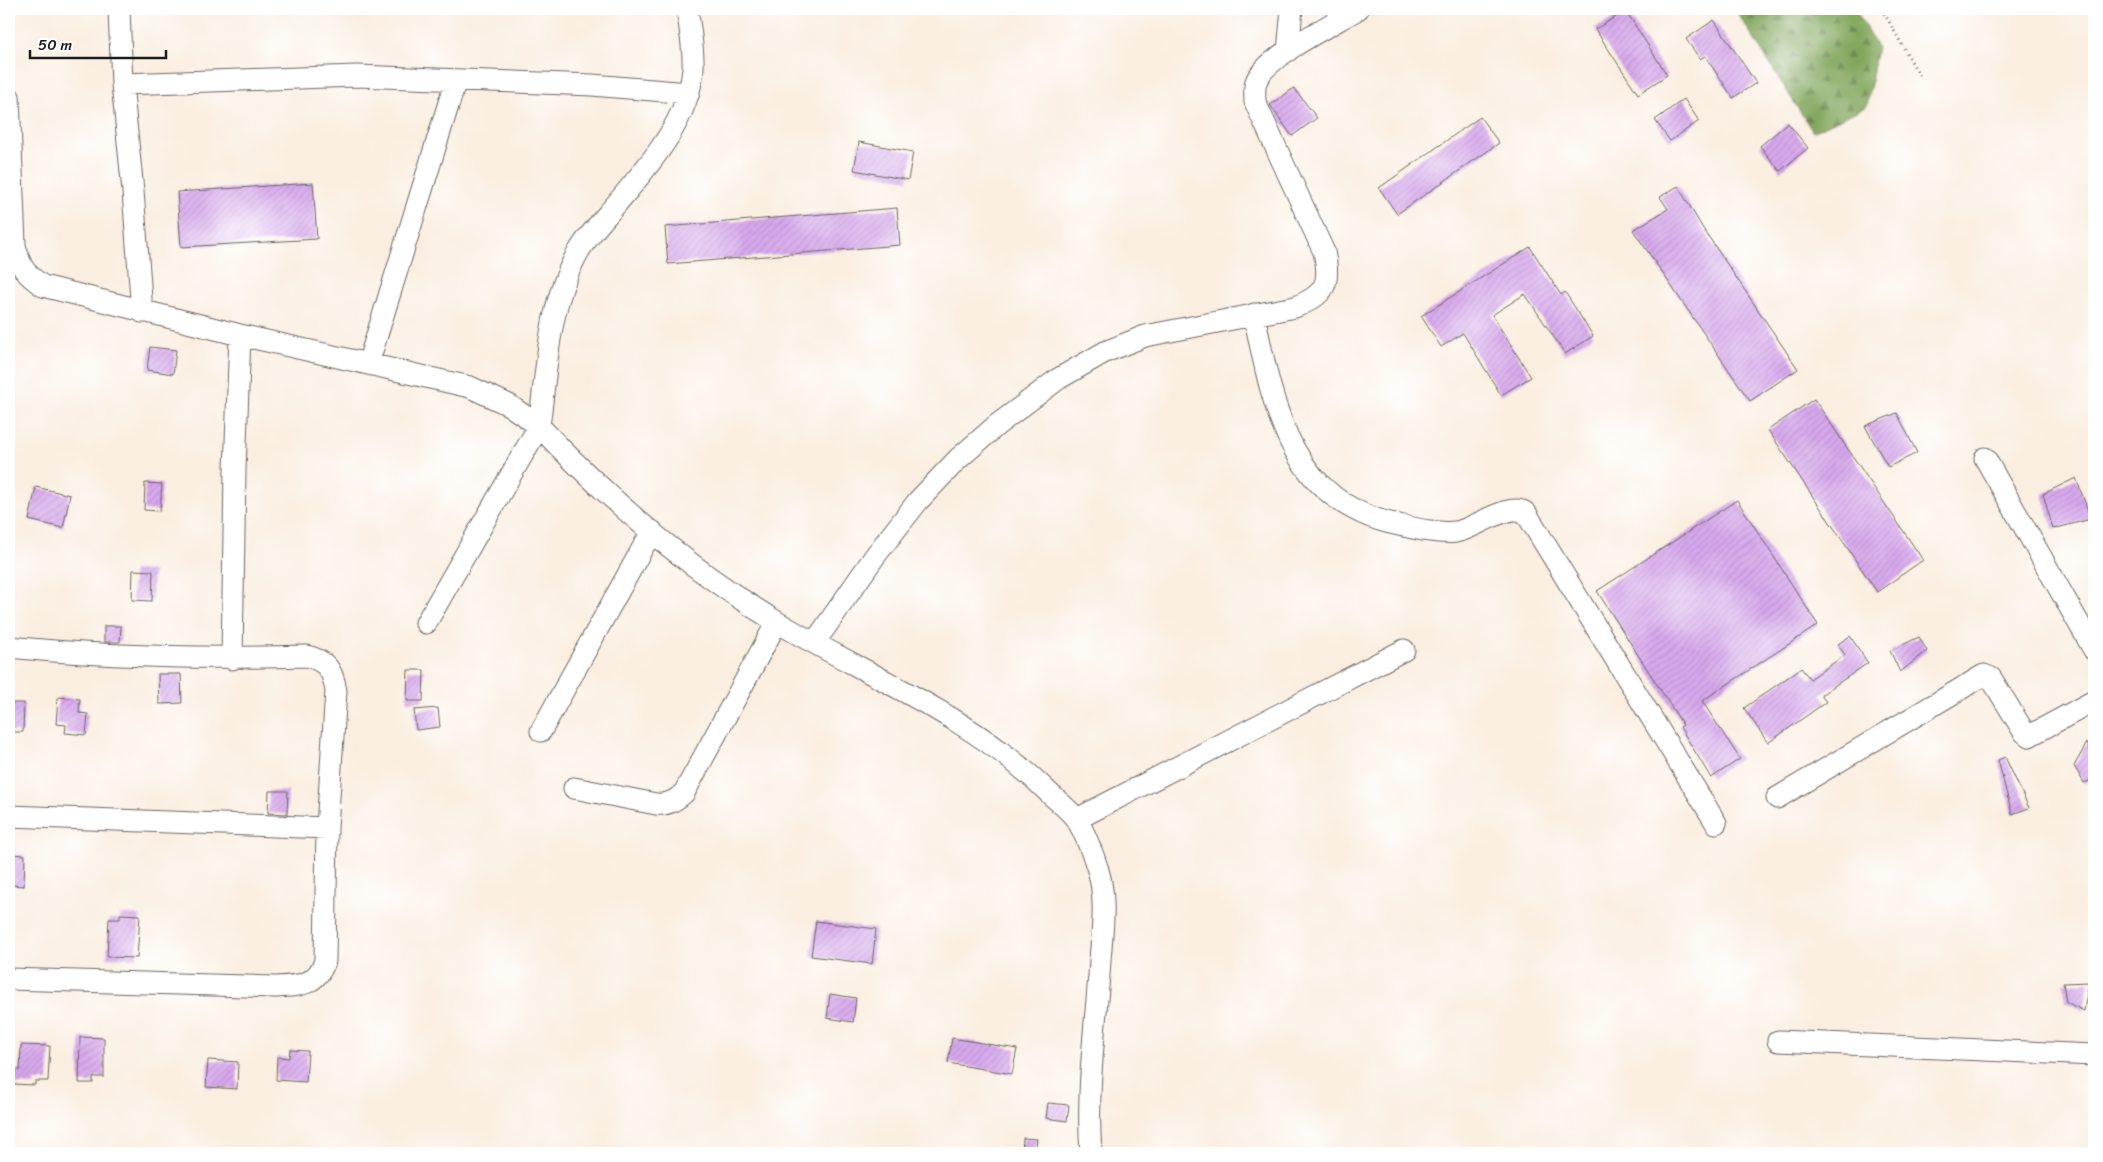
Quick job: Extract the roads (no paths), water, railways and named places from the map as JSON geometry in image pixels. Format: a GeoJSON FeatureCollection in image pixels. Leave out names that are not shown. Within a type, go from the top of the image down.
{"type":"FeatureCollection","features":[{"type":"Feature","properties":{"kind":"street"},"geometry":{"type":"LineString","coordinates":[[119,9],[122,84],[133,191],[142,312]]}},
{"type":"Feature","properties":{"kind":"street"},"geometry":{"type":"LineString","coordinates":[[426,623],[539,426],[555,311],[565,279],[576,254],[653,158],[678,118],[689,93],[693,68],[687,9]]}},
{"type":"Feature","properties":{"kind":"street"},"geometry":{"type":"LineString","coordinates":[[1288,51],[1292,9]]}},
{"type":"Feature","properties":{"kind":"street"},"geometry":{"type":"LineString","coordinates":[[815,642],[875,556],[918,501],[958,459],[1012,414],[1078,366],[1105,352],[1145,336],[1295,307],[1312,300],[1322,290],[1328,271],[1324,252],[1255,102],[1255,83],[1260,74],[1288,51],[1358,9]]}},
{"type":"Feature","properties":{"kind":"street"},"geometry":{"type":"LineString","coordinates":[[122,84],[357,76],[592,86],[689,93]]}},
{"type":"Feature","properties":{"kind":"street"},"geometry":{"type":"LineString","coordinates":[[368,364],[456,80]]}},
{"type":"Feature","properties":{"kind":"street"},"geometry":{"type":"LineString","coordinates":[[9,97],[12,210],[15,245],[19,265],[29,277],[43,286],[142,312],[470,387],[509,405],[539,426],[576,465],[688,561],[777,622],[960,724],[1028,772],[1076,819],[1098,870],[1104,901],[1092,1063],[1089,1130],[1091,1153]]}},
{"type":"Feature","properties":{"kind":"street"},"geometry":{"type":"LineString","coordinates":[[1254,314],[1267,379],[1286,435],[1302,464],[1323,489],[1354,510],[1383,522],[1420,530],[1456,532],[1510,510],[1521,510],[1526,514],[1716,823]]}},
{"type":"Feature","properties":{"kind":"street"},"geometry":{"type":"LineString","coordinates":[[232,658],[235,470],[240,335]]}},
{"type":"Feature","properties":{"kind":"street"},"geometry":{"type":"LineString","coordinates":[[1985,458],[2094,650]]}},
{"type":"Feature","properties":{"kind":"street"},"geometry":{"type":"LineString","coordinates":[[541,731],[652,531]]}},
{"type":"Feature","properties":{"kind":"street"},"geometry":{"type":"LineString","coordinates":[[574,788],[665,805],[679,798],[684,793],[777,622]]}},
{"type":"Feature","properties":{"kind":"street"},"geometry":{"type":"LineString","coordinates":[[9,647],[90,655],[232,658],[307,656],[319,659],[328,666],[334,678],[336,691],[327,828],[325,961],[321,972],[300,986],[275,987],[9,979]]}},
{"type":"Feature","properties":{"kind":"street"},"geometry":{"type":"LineString","coordinates":[[1076,819],[1404,650]]}},
{"type":"Feature","properties":{"kind":"street"},"geometry":{"type":"LineString","coordinates":[[1777,798],[1984,675],[1991,678],[2028,736],[2094,701]]}},
{"type":"Feature","properties":{"kind":"street"},"geometry":{"type":"LineString","coordinates":[[9,816],[327,828]]}},
{"type":"Feature","properties":{"kind":"street"},"geometry":{"type":"LineString","coordinates":[[1778,1042],[2094,1055]]}}]}
